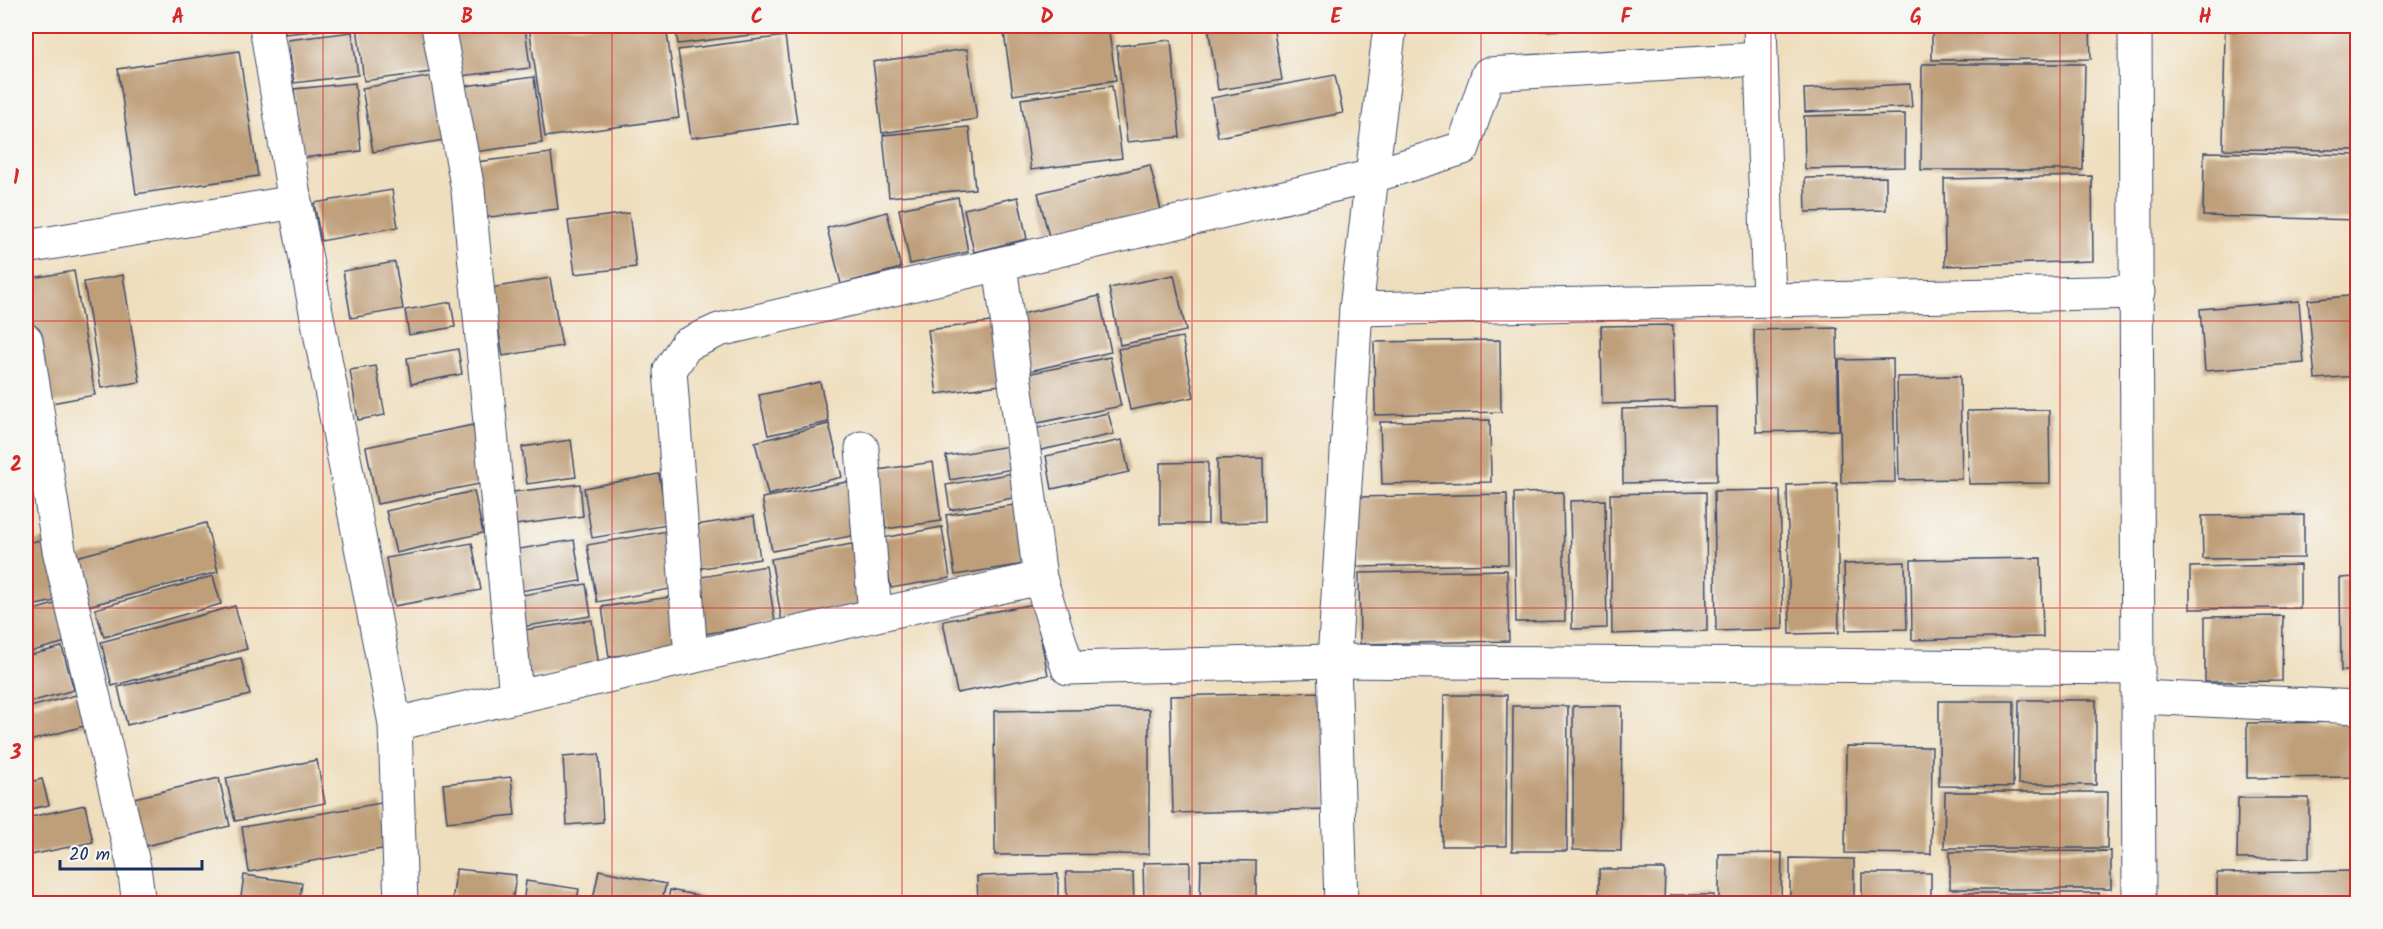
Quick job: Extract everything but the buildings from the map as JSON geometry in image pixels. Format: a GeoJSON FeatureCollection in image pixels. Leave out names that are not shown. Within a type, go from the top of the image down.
{"type":"FeatureCollection","features":[{"type":"Feature","properties":{"kind":"street"},"geometry":{"type":"LineString","coordinates":[[266,26],[295,202],[395,724],[401,903]]}},
{"type":"Feature","properties":{"kind":"street"},"geometry":{"type":"LineString","coordinates":[[438,26],[468,190],[516,696]]}},
{"type":"Feature","properties":{"kind":"street"},"geometry":{"type":"LineString","coordinates":[[1341,903],[1334,661],[1356,309],[1390,26]]}},
{"type":"Feature","properties":{"kind":"street"},"geometry":{"type":"LineString","coordinates":[[1760,26],[1769,300]]}},
{"type":"Feature","properties":{"kind":"street"},"geometry":{"type":"LineString","coordinates":[[2135,26],[2139,903]]}},
{"type":"Feature","properties":{"kind":"street"},"geometry":{"type":"LineString","coordinates":[[691,657],[670,370],[686,345],[719,330],[1373,176],[1463,148],[1488,74],[1760,59]]}},
{"type":"Feature","properties":{"kind":"street"},"geometry":{"type":"LineString","coordinates":[[26,247],[295,202]]}},
{"type":"Feature","properties":{"kind":"street"},"geometry":{"type":"LineString","coordinates":[[1000,264],[1040,578],[1068,668],[1334,661],[2138,683],[2358,707]]}},
{"type":"Feature","properties":{"kind":"street"},"geometry":{"type":"LineString","coordinates":[[1356,309],[2138,292]]}},
{"type":"Feature","properties":{"kind":"street"},"geometry":{"type":"LineString","coordinates":[[26,340],[59,550],[134,867],[139,903]]}},
{"type":"Feature","properties":{"kind":"street"},"geometry":{"type":"LineString","coordinates":[[862,448],[875,615]]}},
{"type":"Feature","properties":{"kind":"street"},"geometry":{"type":"LineString","coordinates":[[395,724],[1040,578]]}}]}
